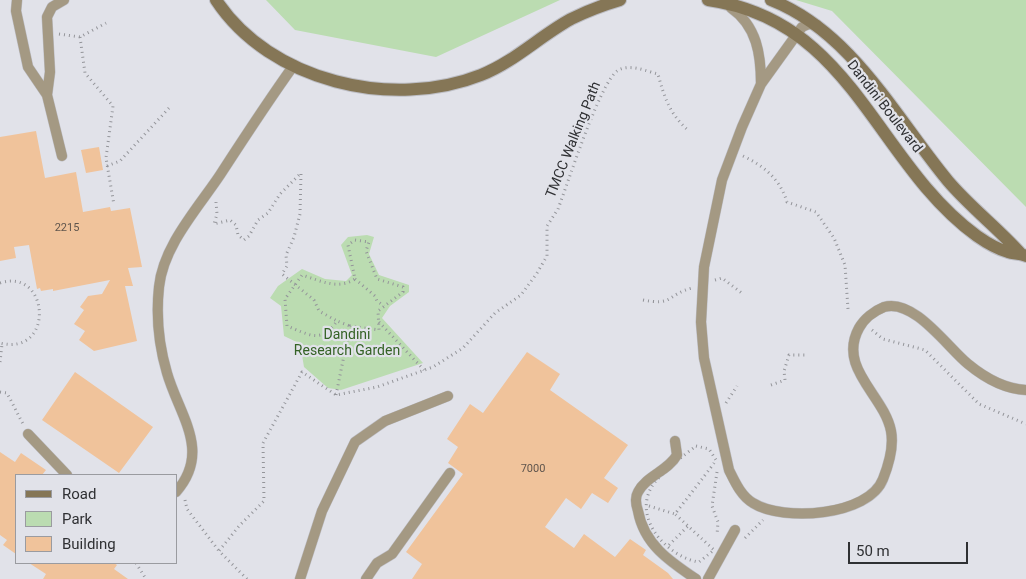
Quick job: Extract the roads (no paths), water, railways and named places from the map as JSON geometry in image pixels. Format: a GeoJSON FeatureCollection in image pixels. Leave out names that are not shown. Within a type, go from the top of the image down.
{"type":"FeatureCollection","features":[{"type":"Feature","properties":{"kind":"main road"},"geometry":{"type":"LineString","coordinates":[[216,0],[230,18],[253,38],[294,65],[327,78],[370,88],[392,90],[439,87],[482,74],[501,66],[570,20],[602,5],[620,0]]}},
{"type":"Feature","properties":{"kind":"main road","name":"Dandini Boulevard"},"geometry":{"type":"LineString","coordinates":[[771,0],[790,8],[817,25],[846,52],[962,196],[1024,255]]}},
{"type":"Feature","properties":{"kind":"main road","name":"Dandini Boulevard"},"geometry":{"type":"LineString","coordinates":[[713,1],[758,13],[796,34],[816,50],[841,76],[922,182],[950,213],[988,244],[1009,253],[1024,255]]}},
{"type":"Feature","properties":{"kind":"lane"},"geometry":{"type":"LineString","coordinates":[[17,0],[16,11],[28,67],[47,95],[62,156]]}},
{"type":"Feature","properties":{"kind":"lane"},"geometry":{"type":"LineString","coordinates":[[47,95],[50,72],[49,12],[56,4],[64,0]]}},
{"type":"Feature","properties":{"kind":"lane"},"geometry":{"type":"LineString","coordinates":[[713,1],[737,12],[749,24],[758,47],[761,84]]}},
{"type":"Feature","properties":{"kind":"lane"},"geometry":{"type":"LineString","coordinates":[[817,25],[802,28],[796,34],[761,84],[742,126],[722,180],[710,230],[701,298],[704,358],[729,470],[745,496],[765,509],[781,513],[797,513],[844,507],[870,496],[878,489],[891,453],[891,430],[858,371],[853,349],[861,324],[876,311],[885,307],[892,306],[907,310],[929,326],[961,358],[982,374],[1000,384],[1026,390]]}},
{"type":"Feature","properties":{"kind":"lane"},"geometry":{"type":"LineString","coordinates":[[178,489],[189,474],[193,448],[191,435],[167,372],[158,318],[158,292],[163,269],[171,250],[263,108],[294,65]]}},
{"type":"Feature","properties":{"kind":"lane"},"geometry":{"type":"LineString","coordinates":[[300,579],[322,511],[356,442],[385,421],[448,396]]}},
{"type":"Feature","properties":{"kind":"lane"},"geometry":{"type":"LineString","coordinates":[[28,434],[66,474]]}},
{"type":"Feature","properties":{"kind":"lane"},"geometry":{"type":"LineString","coordinates":[[674,441],[677,455],[667,468],[640,490],[637,508],[647,535],[658,550],[696,579]]}},
{"type":"Feature","properties":{"kind":"lane"},"geometry":{"type":"LineString","coordinates":[[366,579],[377,563],[392,554],[450,473]]}},
{"type":"Feature","properties":{"kind":"lane"},"geometry":{"type":"LineString","coordinates":[[708,579],[735,530]]}},
{"type":"Feature","properties":{"kind":"park label","name":"Dandini Research Garden"},"geometry":{"type":"Point","coordinates":[347,344]}}]}
